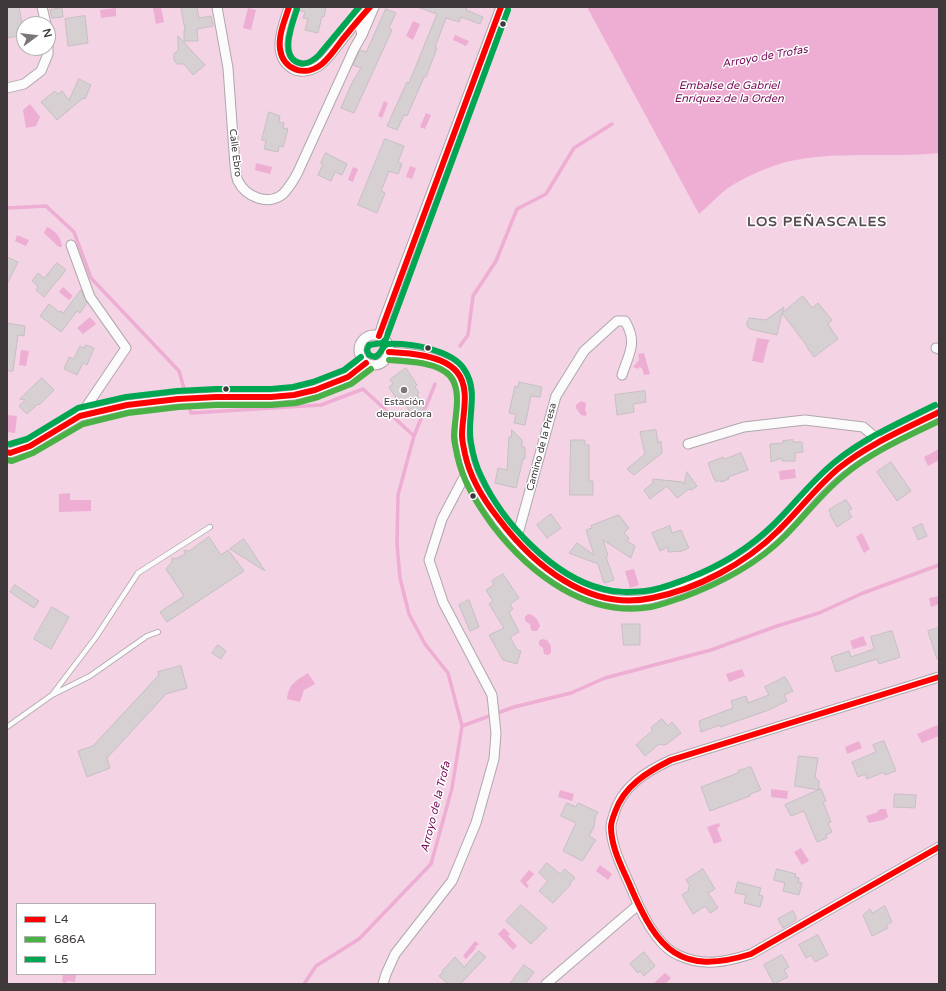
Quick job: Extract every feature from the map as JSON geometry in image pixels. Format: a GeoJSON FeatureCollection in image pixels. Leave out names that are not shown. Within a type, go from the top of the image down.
{"type":"FeatureCollection","features":[{"type":"Feature","properties":{"kind":"street","name":"Calle Ebro"},"geometry":{"type":"LineString","coordinates":[[217,7],[228,68],[234,153],[238,181],[246,191],[258,199],[270,200],[282,195],[290,186],[297,174],[374,7]]}},
{"type":"Feature","properties":{"kind":"street"},"geometry":{"type":"LineString","coordinates":[[289,7],[279,43],[281,56],[287,65],[297,71],[307,71],[318,67],[370,7]]}},
{"type":"Feature","properties":{"kind":"street"},"geometry":{"type":"LineString","coordinates":[[379,336],[500,7]]}},
{"type":"Feature","properties":{"kind":"street"},"geometry":{"type":"LineString","coordinates":[[355,24],[360,27],[362,35]]}},
{"type":"Feature","properties":{"kind":"street"},"geometry":{"type":"LineString","coordinates":[[347,33],[354,49]]}},
{"type":"Feature","properties":{"kind":"street"},"geometry":{"type":"LineString","coordinates":[[7,88],[24,84],[41,71],[47,56]]}},
{"type":"Feature","properties":{"kind":"street"},"geometry":{"type":"LineString","coordinates":[[71,245],[90,297],[126,348],[80,416]]}},
{"type":"Feature","properties":{"kind":"street","name":"Camino de la Presa"},"geometry":{"type":"LineString","coordinates":[[516,541],[556,396],[584,351],[617,320],[625,321],[631,331],[633,344],[622,375]]}},
{"type":"Feature","properties":{"kind":"street"},"geometry":{"type":"LineString","coordinates":[[367,336],[379,336],[385,340],[388,345],[389,352],[387,358],[383,362],[378,365],[372,365],[361,359],[359,346],[367,336]]}},
{"type":"Feature","properties":{"kind":"street"},"geometry":{"type":"LineString","coordinates":[[389,352],[406,353],[436,359],[448,364],[456,371],[464,389],[462,437],[470,475],[483,498],[516,541],[531,556],[566,582],[587,592],[610,599],[630,602],[651,599],[686,588],[718,574],[745,559],[771,539],[828,478],[850,460],[878,443],[939,412]]}},
{"type":"Feature","properties":{"kind":"street"},"geometry":{"type":"LineString","coordinates":[[7,452],[10,453],[30,446],[80,416],[127,405],[178,399],[271,397],[294,395],[315,390],[348,377],[366,363]]}},
{"type":"Feature","properties":{"kind":"street"},"geometry":{"type":"LineString","coordinates":[[688,444],[744,427],[804,420],[863,427],[876,438],[878,443]]}},
{"type":"Feature","properties":{"kind":"street"},"geometry":{"type":"LineString","coordinates":[[383,984],[395,954],[452,881],[476,823],[494,759],[496,733],[492,695],[443,602],[429,560],[442,519],[463,479],[470,475]]}},
{"type":"Feature","properties":{"kind":"street"},"geometry":{"type":"LineString","coordinates":[[939,677],[672,760],[654,768],[638,778],[624,793],[616,807],[610,828],[614,846],[638,905],[654,934],[676,955],[694,961],[714,963],[730,961],[752,954],[939,847]]}},
{"type":"Feature","properties":{"kind":"street"},"geometry":{"type":"LineString","coordinates":[[546,984],[638,905]]}},
{"type":"Feature","properties":{"kind":"lane"},"geometry":{"type":"LineString","coordinates":[[52,696],[96,637],[138,573],[210,527]]}},
{"type":"Feature","properties":{"kind":"lane"},"geometry":{"type":"LineString","coordinates":[[7,727],[52,696],[90,676],[147,636],[158,632]]}},
{"type":"Feature","properties":{"kind":"shaded area"},"geometry":{"type":"Polygon","coordinates":[[[7,7],[939,7],[939,984],[7,984],[7,7]]]}},
{"type":"Feature","properties":{"kind":"water"},"geometry":{"type":"Polygon","coordinates":[[[161,7],[164,22],[156,24],[153,8],[161,7]]]}},
{"type":"Feature","properties":{"kind":"water","name":"Embalse de Gabriel Enríquez de la Orden"},"geometry":{"type":"Polygon","coordinates":[[[587,7],[939,7],[939,153],[814,157],[780,164],[763,170],[731,186],[699,214],[587,7]]]}},
{"type":"Feature","properties":{"kind":"water"},"geometry":{"type":"Polygon","coordinates":[[[116,8],[116,16],[101,18],[100,10],[116,8]]]}},
{"type":"Feature","properties":{"kind":"water"},"geometry":{"type":"Polygon","coordinates":[[[248,8],[256,10],[251,30],[243,28],[248,8]]]}},
{"type":"Feature","properties":{"kind":"water"},"geometry":{"type":"Polygon","coordinates":[[[413,21],[420,24],[413,40],[406,36],[413,21]]]}},
{"type":"Feature","properties":{"kind":"water"},"geometry":{"type":"Polygon","coordinates":[[[455,35],[469,41],[466,46],[453,40],[455,35]]]}},
{"type":"Feature","properties":{"kind":"water"},"geometry":{"type":"Polygon","coordinates":[[[384,101],[388,103],[382,118],[378,116],[384,101]]]}},
{"type":"Feature","properties":{"kind":"water"},"geometry":{"type":"Polygon","coordinates":[[[30,104],[40,117],[36,126],[26,128],[23,110],[30,104]]]}},
{"type":"Feature","properties":{"kind":"water"},"geometry":{"type":"Polygon","coordinates":[[[426,113],[431,115],[425,129],[420,127],[426,113]]]}},
{"type":"Feature","properties":{"kind":"water"},"geometry":{"type":"Polygon","coordinates":[[[256,163],[272,167],[270,174],[255,170],[256,163]]]}},
{"type":"Feature","properties":{"kind":"water"},"geometry":{"type":"Polygon","coordinates":[[[410,166],[416,168],[412,179],[406,177],[410,166]]]}},
{"type":"Feature","properties":{"kind":"water"},"geometry":{"type":"Polygon","coordinates":[[[353,167],[358,169],[353,182],[348,180],[353,167]]]}},
{"type":"Feature","properties":{"kind":"water"},"geometry":{"type":"Polygon","coordinates":[[[47,227],[58,235],[62,247],[59,247],[44,233],[47,227]]]}},
{"type":"Feature","properties":{"kind":"water"},"geometry":{"type":"Polygon","coordinates":[[[17,235],[29,240],[26,246],[15,241],[17,235]]]}},
{"type":"Feature","properties":{"kind":"water"},"geometry":{"type":"Polygon","coordinates":[[[63,287],[73,296],[69,300],[59,292],[63,287]]]}},
{"type":"Feature","properties":{"kind":"water"},"geometry":{"type":"Polygon","coordinates":[[[90,317],[96,324],[83,334],[77,328],[90,317]]]}},
{"type":"Feature","properties":{"kind":"water"},"geometry":{"type":"Polygon","coordinates":[[[757,338],[770,340],[763,363],[752,361],[757,338]]]}},
{"type":"Feature","properties":{"kind":"water"},"geometry":{"type":"Polygon","coordinates":[[[21,350],[29,351],[26,366],[19,365],[21,350]]]}},
{"type":"Feature","properties":{"kind":"water"},"geometry":{"type":"Polygon","coordinates":[[[644,353],[650,374],[644,375],[642,368],[639,367],[638,369],[633,367],[639,360],[638,354],[644,353]]]}},
{"type":"Feature","properties":{"kind":"water"},"geometry":{"type":"Polygon","coordinates":[[[581,401],[586,403],[585,410],[587,414],[585,416],[581,415],[576,408],[576,405],[581,401]]]}},
{"type":"Feature","properties":{"kind":"water"},"geometry":{"type":"Polygon","coordinates":[[[8,415],[17,416],[15,433],[7,432],[8,415]]]}},
{"type":"Feature","properties":{"kind":"water"},"geometry":{"type":"Polygon","coordinates":[[[939,449],[939,460],[928,466],[924,457],[939,449]]]}},
{"type":"Feature","properties":{"kind":"water"},"geometry":{"type":"Polygon","coordinates":[[[795,469],[796,478],[780,480],[779,471],[795,469]]]}},
{"type":"Feature","properties":{"kind":"water"},"geometry":{"type":"Polygon","coordinates":[[[70,493],[70,500],[91,500],[91,511],[59,512],[59,494],[70,493]]]}},
{"type":"Feature","properties":{"kind":"water"},"geometry":{"type":"Polygon","coordinates":[[[862,533],[870,549],[864,553],[856,537],[862,533]]]}},
{"type":"Feature","properties":{"kind":"water"},"geometry":{"type":"Polygon","coordinates":[[[634,569],[639,585],[630,588],[625,571],[634,569]]]}},
{"type":"Feature","properties":{"kind":"water"},"geometry":{"type":"Polygon","coordinates":[[[939,596],[939,604],[931,607],[929,598],[939,596]]]}},
{"type":"Feature","properties":{"kind":"water"},"geometry":{"type":"Polygon","coordinates":[[[528,614],[536,618],[540,626],[537,631],[531,630],[530,624],[525,621],[525,617],[528,614]]]}},
{"type":"Feature","properties":{"kind":"water"},"geometry":{"type":"Polygon","coordinates":[[[863,636],[867,645],[853,649],[850,641],[863,636]]]}},
{"type":"Feature","properties":{"kind":"water"},"geometry":{"type":"Polygon","coordinates":[[[542,639],[547,640],[551,646],[551,653],[548,655],[544,654],[543,648],[539,645],[539,641],[542,639]]]}},
{"type":"Feature","properties":{"kind":"water"},"geometry":{"type":"Polygon","coordinates":[[[742,669],[745,676],[729,682],[726,674],[742,669]]]}},
{"type":"Feature","properties":{"kind":"water"},"geometry":{"type":"Polygon","coordinates":[[[308,673],[315,684],[304,690],[300,702],[287,699],[291,686],[308,673]]]}},
{"type":"Feature","properties":{"kind":"water"},"geometry":{"type":"Polygon","coordinates":[[[937,725],[939,736],[922,743],[917,734],[937,725]]]}},
{"type":"Feature","properties":{"kind":"water"},"geometry":{"type":"Polygon","coordinates":[[[859,741],[862,748],[847,754],[845,747],[859,741]]]}},
{"type":"Feature","properties":{"kind":"water"},"geometry":{"type":"Polygon","coordinates":[[[771,789],[788,791],[787,799],[771,797],[771,789]]]}},
{"type":"Feature","properties":{"kind":"water"},"geometry":{"type":"Polygon","coordinates":[[[560,790],[574,794],[572,801],[558,797],[560,790]]]}},
{"type":"Feature","properties":{"kind":"water"},"geometry":{"type":"Polygon","coordinates":[[[880,809],[886,809],[888,817],[883,820],[869,823],[866,816],[876,813],[880,809]]]}},
{"type":"Feature","properties":{"kind":"water"},"geometry":{"type":"Polygon","coordinates":[[[719,823],[720,826],[717,828],[722,841],[714,844],[707,827],[719,823]]]}},
{"type":"Feature","properties":{"kind":"water"},"geometry":{"type":"Polygon","coordinates":[[[801,848],[809,861],[802,865],[794,852],[801,848]]]}},
{"type":"Feature","properties":{"kind":"water"},"geometry":{"type":"Polygon","coordinates":[[[600,865],[612,874],[608,880],[596,871],[600,865]]]}},
{"type":"Feature","properties":{"kind":"water"},"geometry":{"type":"Polygon","coordinates":[[[529,870],[534,874],[526,883],[529,886],[527,888],[520,881],[529,870]]]}},
{"type":"Feature","properties":{"kind":"water"},"geometry":{"type":"Polygon","coordinates":[[[504,928],[510,934],[508,936],[517,946],[513,950],[498,934],[504,928]]]}},
{"type":"Feature","properties":{"kind":"water"},"geometry":{"type":"Polygon","coordinates":[[[475,941],[479,944],[466,959],[463,956],[475,941]]]}},
{"type":"Feature","properties":{"kind":"water"},"geometry":{"type":"Polygon","coordinates":[[[665,973],[671,978],[665,984],[653,984],[665,973]]]}},
{"type":"Feature","properties":{"kind":"water"},"geometry":{"type":"Polygon","coordinates":[[[63,975],[76,975],[75,982],[62,982],[63,975]]]}},
{"type":"Feature","properties":{"kind":"building"},"geometry":{"type":"Polygon","coordinates":[[[7,7],[19,7],[21,16],[16,16],[16,36],[7,38],[7,7]]]}},
{"type":"Feature","properties":{"kind":"building"},"geometry":{"type":"Polygon","coordinates":[[[181,7],[197,7],[199,18],[211,16],[213,26],[197,29],[198,41],[184,41],[185,31],[181,7]]]}},
{"type":"Feature","properties":{"kind":"building"},"geometry":{"type":"Polygon","coordinates":[[[299,7],[326,7],[318,33],[305,30],[308,19],[303,18],[305,12],[298,10],[299,7]]]}},
{"type":"Feature","properties":{"kind":"building"},"geometry":{"type":"Polygon","coordinates":[[[420,7],[467,7],[466,10],[483,17],[480,24],[461,17],[459,22],[446,18],[426,77],[424,77],[407,116],[404,115],[397,130],[387,126],[407,82],[409,83],[437,14],[420,7]]]}},
{"type":"Feature","properties":{"kind":"building"},"geometry":{"type":"Polygon","coordinates":[[[62,8],[63,17],[56,18],[56,16],[52,16],[50,10],[62,8]]]}},
{"type":"Feature","properties":{"kind":"building"},"geometry":{"type":"Polygon","coordinates":[[[386,9],[396,13],[389,28],[392,30],[354,113],[341,108],[352,83],[361,68],[353,65],[360,50],[366,52],[386,9]]]}},
{"type":"Feature","properties":{"kind":"building"},"geometry":{"type":"Polygon","coordinates":[[[85,16],[88,43],[68,46],[65,19],[85,16]]]}},
{"type":"Feature","properties":{"kind":"building"},"geometry":{"type":"Polygon","coordinates":[[[178,36],[205,65],[193,75],[184,64],[177,64],[174,60],[174,54],[178,50],[178,36]]]}},
{"type":"Feature","properties":{"kind":"building"},"geometry":{"type":"Polygon","coordinates":[[[79,79],[91,85],[85,99],[83,98],[57,120],[41,102],[55,91],[58,94],[62,91],[69,100],[79,79]]]}},
{"type":"Feature","properties":{"kind":"building"},"geometry":{"type":"Polygon","coordinates":[[[269,112],[280,116],[279,122],[284,123],[283,128],[288,129],[283,147],[279,146],[278,152],[264,149],[266,141],[262,140],[269,112]]]}},
{"type":"Feature","properties":{"kind":"building"},"geometry":{"type":"Polygon","coordinates":[[[385,139],[404,146],[398,162],[402,164],[398,174],[389,171],[381,191],[385,193],[377,213],[358,205],[385,139]]]}},
{"type":"Feature","properties":{"kind":"building"},"geometry":{"type":"Polygon","coordinates":[[[326,153],[347,164],[342,175],[335,172],[331,181],[318,175],[323,164],[321,163],[326,153]]]}},
{"type":"Feature","properties":{"kind":"building"},"geometry":{"type":"Polygon","coordinates":[[[7,257],[18,262],[7,284],[7,257]]]}},
{"type":"Feature","properties":{"kind":"building"},"geometry":{"type":"Polygon","coordinates":[[[57,263],[66,270],[44,297],[36,290],[38,286],[32,281],[38,273],[44,278],[57,263]]]}},
{"type":"Feature","properties":{"kind":"building"},"geometry":{"type":"Polygon","coordinates":[[[81,290],[87,303],[80,313],[77,311],[61,332],[40,316],[49,304],[59,312],[61,311],[63,313],[81,290]]]}},
{"type":"Feature","properties":{"kind":"building"},"geometry":{"type":"Polygon","coordinates":[[[803,296],[812,308],[818,303],[832,320],[828,324],[838,339],[814,357],[782,313],[777,335],[750,329],[747,326],[749,318],[766,320],[784,307],[783,312],[803,296]]]}},
{"type":"Feature","properties":{"kind":"building"},"geometry":{"type":"Polygon","coordinates":[[[7,323],[25,326],[24,336],[18,335],[13,371],[7,371],[7,323]]]}},
{"type":"Feature","properties":{"kind":"building"},"geometry":{"type":"Polygon","coordinates":[[[86,345],[94,348],[87,365],[83,363],[77,375],[64,369],[69,357],[74,359],[80,346],[84,348],[86,345]]]}},
{"type":"Feature","properties":{"kind":"building","name":"Estación depuradora"},"geometry":{"type":"Polygon","coordinates":[[[406,368],[417,385],[415,387],[419,393],[417,395],[424,407],[423,412],[418,415],[411,414],[405,403],[401,406],[389,387],[393,384],[390,380],[406,368]]]}},
{"type":"Feature","properties":{"kind":"building"},"geometry":{"type":"Polygon","coordinates":[[[42,378],[54,390],[39,405],[38,404],[27,414],[19,406],[25,400],[20,399],[42,378]]]}},
{"type":"Feature","properties":{"kind":"building"},"geometry":{"type":"Polygon","coordinates":[[[519,382],[542,387],[540,397],[531,396],[525,425],[514,423],[516,414],[509,413],[515,386],[518,387],[519,382]]]}},
{"type":"Feature","properties":{"kind":"building"},"geometry":{"type":"Polygon","coordinates":[[[645,391],[646,402],[633,404],[634,412],[617,415],[615,395],[645,391]]]}},
{"type":"Feature","properties":{"kind":"building"},"geometry":{"type":"Polygon","coordinates":[[[512,430],[522,440],[522,447],[525,447],[525,459],[523,459],[516,488],[495,483],[498,468],[507,470],[509,437],[511,437],[512,430]]]}},
{"type":"Feature","properties":{"kind":"building"},"geometry":{"type":"Polygon","coordinates":[[[656,430],[658,443],[661,441],[662,453],[634,475],[627,469],[645,454],[640,432],[656,430]]]}},
{"type":"Feature","properties":{"kind":"building"},"geometry":{"type":"Polygon","coordinates":[[[571,440],[585,440],[585,445],[589,445],[589,481],[593,481],[593,495],[570,495],[571,440]]]}},
{"type":"Feature","properties":{"kind":"building"},"geometry":{"type":"Polygon","coordinates":[[[793,440],[793,442],[802,442],[803,452],[795,453],[795,461],[782,461],[782,458],[771,462],[770,444],[783,443],[783,441],[793,440]]]}},
{"type":"Feature","properties":{"kind":"building"},"geometry":{"type":"Polygon","coordinates":[[[741,453],[748,470],[728,477],[729,479],[721,482],[720,480],[716,482],[708,463],[723,457],[724,459],[741,453]]]}},
{"type":"Feature","properties":{"kind":"building"},"geometry":{"type":"Polygon","coordinates":[[[891,462],[911,491],[897,501],[877,472],[891,462]]]}},
{"type":"Feature","properties":{"kind":"building"},"geometry":{"type":"Polygon","coordinates":[[[687,472],[697,486],[692,490],[689,489],[677,498],[667,486],[650,499],[644,490],[653,483],[653,479],[682,482],[684,484],[687,472]]]}},
{"type":"Feature","properties":{"kind":"building"},"geometry":{"type":"Polygon","coordinates":[[[846,500],[852,509],[848,511],[852,517],[837,527],[830,515],[829,510],[846,500]]]}},
{"type":"Feature","properties":{"kind":"building"},"geometry":{"type":"Polygon","coordinates":[[[551,514],[561,528],[547,538],[537,525],[551,514]]]}},
{"type":"Feature","properties":{"kind":"building"},"geometry":{"type":"Polygon","coordinates":[[[619,515],[629,528],[624,533],[629,538],[627,541],[635,546],[631,558],[603,540],[608,556],[606,557],[614,580],[604,583],[598,564],[569,553],[577,543],[594,555],[586,530],[592,528],[591,526],[619,515]]]}},
{"type":"Feature","properties":{"kind":"building"},"geometry":{"type":"Polygon","coordinates":[[[922,524],[927,536],[918,540],[913,528],[922,524]]]}},
{"type":"Feature","properties":{"kind":"building"},"geometry":{"type":"Polygon","coordinates":[[[670,526],[672,533],[681,530],[689,548],[682,551],[668,552],[668,547],[660,551],[652,533],[670,526]]]}},
{"type":"Feature","properties":{"kind":"building"},"geometry":{"type":"Polygon","coordinates":[[[209,537],[221,555],[228,550],[244,571],[167,622],[160,612],[184,596],[166,569],[172,562],[172,558],[176,559],[185,554],[184,550],[189,551],[209,537]]]}},
{"type":"Feature","properties":{"kind":"building"},"geometry":{"type":"Polygon","coordinates":[[[244,539],[265,571],[230,549],[244,539]]]}},
{"type":"Feature","properties":{"kind":"building"},"geometry":{"type":"Polygon","coordinates":[[[503,574],[519,598],[510,604],[513,609],[509,612],[519,632],[510,637],[517,650],[521,651],[517,664],[503,660],[489,635],[504,628],[489,604],[493,601],[486,590],[494,585],[492,581],[503,574]]]}},
{"type":"Feature","properties":{"kind":"building"},"geometry":{"type":"Polygon","coordinates":[[[15,585],[39,601],[34,608],[10,592],[15,585]]]}},
{"type":"Feature","properties":{"kind":"building"},"geometry":{"type":"Polygon","coordinates":[[[469,600],[479,627],[470,631],[459,605],[469,600]]]}},
{"type":"Feature","properties":{"kind":"building"},"geometry":{"type":"Polygon","coordinates":[[[52,607],[69,617],[51,649],[34,639],[52,607]]]}},
{"type":"Feature","properties":{"kind":"building"},"geometry":{"type":"Polygon","coordinates":[[[622,624],[640,624],[640,645],[624,645],[622,624]]]}},
{"type":"Feature","properties":{"kind":"building"},"geometry":{"type":"Polygon","coordinates":[[[939,628],[939,659],[937,659],[928,631],[939,628]]]}},
{"type":"Feature","properties":{"kind":"building"},"geometry":{"type":"Polygon","coordinates":[[[892,631],[900,657],[879,664],[877,659],[836,672],[831,657],[849,651],[851,657],[874,649],[871,637],[892,631]]]}},
{"type":"Feature","properties":{"kind":"building"},"geometry":{"type":"Polygon","coordinates":[[[218,645],[226,651],[221,659],[212,653],[218,645]]]}},
{"type":"Feature","properties":{"kind":"building"},"geometry":{"type":"Polygon","coordinates":[[[181,666],[187,688],[166,694],[107,758],[110,768],[87,777],[78,751],[93,746],[159,675],[158,672],[181,666]]]}},
{"type":"Feature","properties":{"kind":"building"},"geometry":{"type":"Polygon","coordinates":[[[785,677],[793,691],[784,695],[787,701],[769,710],[701,732],[699,721],[733,708],[731,701],[746,696],[748,703],[769,695],[765,687],[785,677]]]}},
{"type":"Feature","properties":{"kind":"building"},"geometry":{"type":"Polygon","coordinates":[[[662,719],[668,726],[672,722],[681,733],[667,744],[659,744],[645,756],[636,745],[653,730],[651,728],[662,719]]]}},
{"type":"Feature","properties":{"kind":"building"},"geometry":{"type":"Polygon","coordinates":[[[884,741],[896,771],[885,775],[884,772],[867,779],[865,774],[858,777],[852,762],[876,752],[873,745],[884,741]]]}},
{"type":"Feature","properties":{"kind":"building"},"geometry":{"type":"Polygon","coordinates":[[[799,756],[818,758],[815,777],[819,781],[819,790],[795,786],[799,756]]]}},
{"type":"Feature","properties":{"kind":"building"},"geometry":{"type":"Polygon","coordinates":[[[751,767],[761,790],[750,794],[750,796],[710,811],[701,787],[751,767]]]}},
{"type":"Feature","properties":{"kind":"building"},"geometry":{"type":"Polygon","coordinates":[[[821,789],[826,801],[823,802],[831,822],[828,823],[832,832],[826,835],[827,838],[817,842],[804,811],[791,816],[785,805],[821,789]]]}},
{"type":"Feature","properties":{"kind":"building"},"geometry":{"type":"Polygon","coordinates":[[[895,794],[916,795],[915,808],[894,807],[895,794]]]}},
{"type":"Feature","properties":{"kind":"building"},"geometry":{"type":"Polygon","coordinates":[[[567,803],[576,807],[578,803],[598,812],[595,818],[594,827],[589,836],[596,840],[582,861],[563,851],[576,823],[561,816],[567,803]]]}},
{"type":"Feature","properties":{"kind":"building"},"geometry":{"type":"Polygon","coordinates":[[[547,863],[560,874],[565,869],[575,878],[553,903],[539,891],[548,881],[539,873],[547,863]]]}},
{"type":"Feature","properties":{"kind":"building"},"geometry":{"type":"Polygon","coordinates":[[[703,869],[715,889],[708,893],[718,908],[710,913],[705,906],[693,914],[682,895],[689,890],[688,888],[690,886],[686,880],[703,869]]]}},
{"type":"Feature","properties":{"kind":"building"},"geometry":{"type":"Polygon","coordinates":[[[777,869],[796,874],[795,877],[799,878],[798,882],[802,883],[799,895],[783,891],[785,883],[774,880],[777,869]]]}},
{"type":"Feature","properties":{"kind":"building"},"geometry":{"type":"Polygon","coordinates":[[[738,882],[761,888],[759,895],[763,896],[760,907],[744,903],[746,895],[735,893],[738,882]]]}},
{"type":"Feature","properties":{"kind":"building"},"geometry":{"type":"Polygon","coordinates":[[[521,905],[547,928],[531,944],[506,921],[521,905]]]}},
{"type":"Feature","properties":{"kind":"building"},"geometry":{"type":"Polygon","coordinates":[[[885,906],[892,922],[886,925],[888,928],[872,936],[863,915],[870,909],[872,913],[885,906]]]}},
{"type":"Feature","properties":{"kind":"building"},"geometry":{"type":"Polygon","coordinates":[[[793,911],[796,920],[783,928],[778,919],[793,911]]]}},
{"type":"Feature","properties":{"kind":"building"},"geometry":{"type":"Polygon","coordinates":[[[818,935],[828,955],[815,962],[811,955],[806,958],[799,945],[818,935]]]}},
{"type":"Feature","properties":{"kind":"building"},"geometry":{"type":"Polygon","coordinates":[[[479,951],[486,957],[460,984],[448,984],[439,976],[455,957],[464,967],[479,951]]]}},
{"type":"Feature","properties":{"kind":"building"},"geometry":{"type":"Polygon","coordinates":[[[644,952],[655,966],[644,976],[640,971],[638,973],[630,964],[644,952]]]}},
{"type":"Feature","properties":{"kind":"building"},"geometry":{"type":"Polygon","coordinates":[[[782,955],[789,967],[784,970],[788,977],[774,984],[764,965],[782,955]]]}},
{"type":"Feature","properties":{"kind":"building"},"geometry":{"type":"Polygon","coordinates":[[[524,965],[534,972],[525,984],[510,984],[524,965]]]}},
{"type":"Feature","properties":{"kind":"waterway","name":"Arroyo de Trofas"},"geometry":{"type":"LineString","coordinates":[[460,346],[468,335],[473,296],[496,261],[517,209],[546,194],[574,148],[612,124]]}},
{"type":"Feature","properties":{"kind":"waterway"},"geometry":{"type":"LineString","coordinates":[[7,208],[46,206],[74,232],[91,278],[179,371],[191,413],[321,405],[363,389],[414,436]]}},
{"type":"Feature","properties":{"kind":"waterway","name":"Arroyo de la Trofa"},"geometry":{"type":"LineString","coordinates":[[304,984],[316,966],[359,939],[431,864],[452,788],[462,726],[448,673],[425,644],[409,614],[400,578],[397,544],[398,495],[414,436],[435,384]]}},
{"type":"Feature","properties":{"kind":"waterway"},"geometry":{"type":"LineString","coordinates":[[462,726],[514,707],[571,693],[605,678],[711,650],[777,626],[819,613],[863,593],[939,565]]}},
{"type":"Feature","properties":{"kind":"transit line","name":"L4"},"geometry":{"type":"LineString","coordinates":[[289,7],[281,33],[280,49],[282,56],[290,67],[302,71],[316,68],[322,64],[370,7]]}},
{"type":"Feature","properties":{"kind":"transit line","name":"L5"},"geometry":{"type":"LineString","coordinates":[[297,9],[290,30],[288,47],[293,60],[300,63],[305,63],[310,62],[319,55],[359,7]]}},
{"type":"Feature","properties":{"kind":"transit line","name":"L4"},"geometry":{"type":"LineString","coordinates":[[379,336],[501,7]]}},
{"type":"Feature","properties":{"kind":"transit line","name":"L5"},"geometry":{"type":"LineString","coordinates":[[508,10],[386,339],[382,343],[369,345],[367,350],[369,355],[375,357],[387,344],[418,346],[440,352],[458,362],[464,369],[469,378],[472,396],[470,424],[471,443],[481,476],[490,494],[502,511],[531,545],[566,573],[584,583],[603,589],[619,592],[634,592],[667,586],[712,568],[733,556],[772,526],[827,468],[847,452],[872,437],[935,405]]}},
{"type":"Feature","properties":{"kind":"transit line","name":"L4"},"geometry":{"type":"LineString","coordinates":[[389,352],[416,354],[435,358],[451,366],[457,372],[464,386],[465,394],[462,438],[467,463],[482,496],[512,536],[545,568],[564,581],[585,591],[606,598],[629,601],[669,594],[703,582],[720,574],[765,543],[823,483],[851,459],[875,444],[939,412]]}},
{"type":"Feature","properties":{"kind":"transit line","name":"L5"},"geometry":{"type":"LineString","coordinates":[[10,444],[27,439],[78,408],[126,397],[177,391],[271,389],[293,387],[313,382],[344,370],[361,357]]}},
{"type":"Feature","properties":{"kind":"transit line","name":"686A"},"geometry":{"type":"LineString","coordinates":[[389,360],[430,365],[445,371],[454,382],[457,397],[454,438],[460,465],[467,484],[476,501],[493,526],[508,544],[542,576],[562,589],[583,599],[605,606],[627,609],[651,607],[681,598],[736,573],[762,556],[774,546],[827,490],[854,467],[889,446],[939,421]]}},
{"type":"Feature","properties":{"kind":"transit line","name":"L4"},"geometry":{"type":"LineString","coordinates":[[7,452],[10,453],[30,446],[80,416],[127,405],[178,399],[271,397],[294,395],[315,390],[348,377],[366,363]]}},
{"type":"Feature","properties":{"kind":"transit line","name":"686A"},"geometry":{"type":"LineString","coordinates":[[7,460],[12,461],[33,453],[83,424],[128,413],[179,407],[296,403],[318,397],[351,384],[371,369]]}},
{"type":"Feature","properties":{"kind":"transit line","name":"L4"},"geometry":{"type":"LineString","coordinates":[[939,677],[671,760],[645,775],[630,787],[619,803],[611,823],[613,843],[618,858],[641,910],[651,928],[662,942],[674,952],[689,959],[706,962],[727,960],[751,954],[939,847]]}},
{"type":"Feature","properties":{"kind":"place","name":"Estación depuradora"},"geometry":{"type":"Point","coordinates":[404,390]}},
{"type":"Feature","properties":{"kind":"district","name":"LOS PEÑASCALES"},"geometry":{"type":"Point","coordinates":[817,222]}}]}
